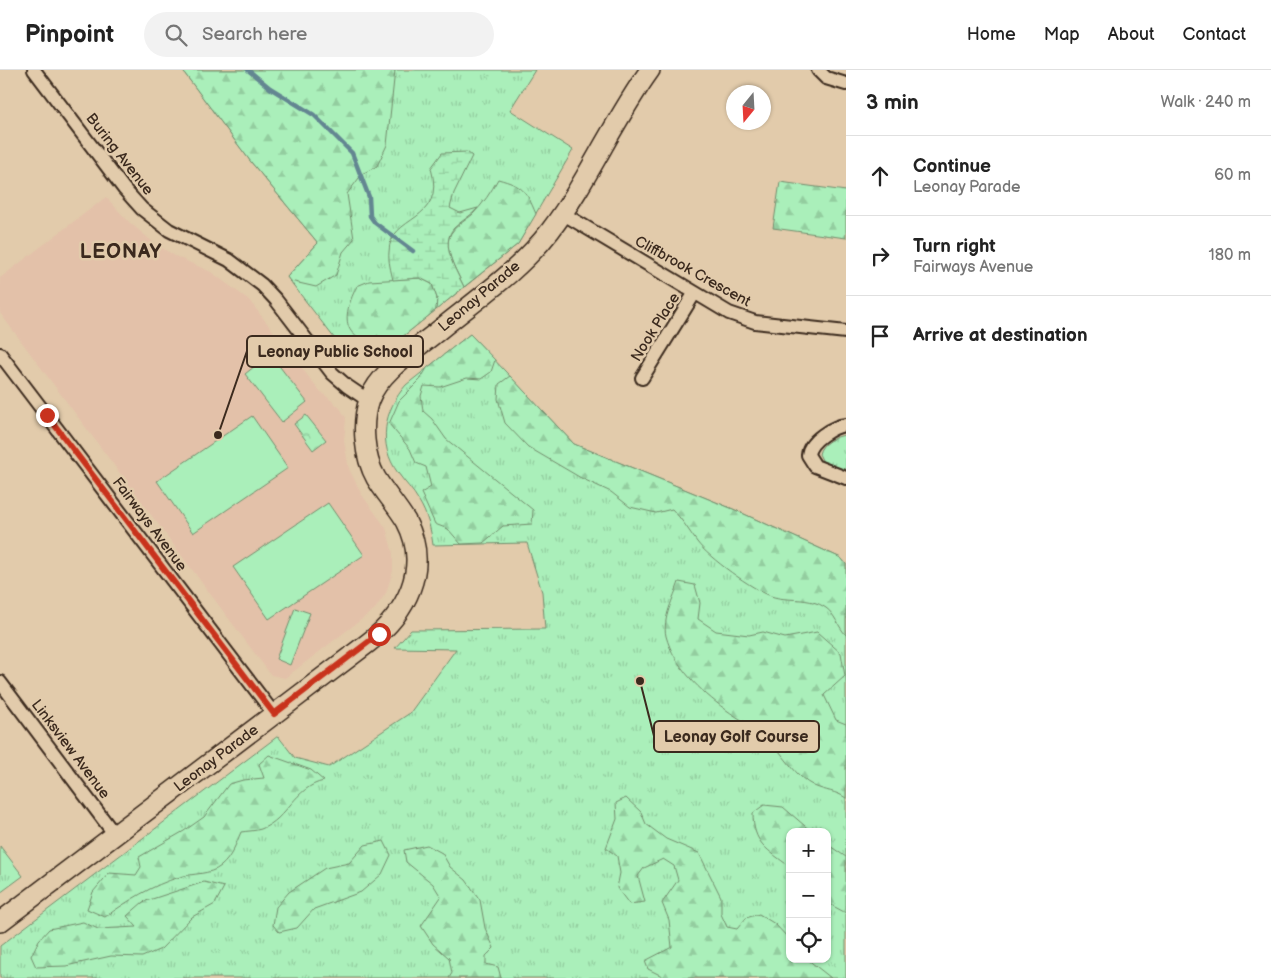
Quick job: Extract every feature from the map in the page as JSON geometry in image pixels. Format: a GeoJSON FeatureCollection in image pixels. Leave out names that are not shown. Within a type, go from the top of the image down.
{"type":"FeatureCollection","features":[{"type":"Feature","properties":{"kind":"street","name":"Buring Avenue"},"geometry":{"type":"LineString","coordinates":[[34,70],[124,189],[142,209],[169,230],[220,255],[248,273],[276,300],[332,373],[369,401]]}},
{"type":"Feature","properties":{"kind":"street","name":"Leonay Parade"},"geometry":{"type":"LineString","coordinates":[[0,922],[383,632],[399,614],[410,590],[415,560],[413,541],[406,522],[376,478],[370,464],[365,437],[369,401],[376,388],[398,364],[515,267],[541,242],[562,213],[650,70]]}},
{"type":"Feature","properties":{"kind":"street"},"geometry":{"type":"LineString","coordinates":[[818,70],[826,78],[846,84]]}},
{"type":"Feature","properties":{"kind":"street","name":"Cliffbrook Crescent"},"geometry":{"type":"LineString","coordinates":[[562,213],[694,294],[729,313],[748,320],[846,332]]}},
{"type":"Feature","properties":{"kind":"street","name":"Nook Place"},"geometry":{"type":"LineString","coordinates":[[642,378],[694,294]]}},
{"type":"Feature","properties":{"kind":"street","name":"Fairways Avenue"},"geometry":{"type":"LineString","coordinates":[[0,354],[274,714]]}},
{"type":"Feature","properties":{"kind":"street"},"geometry":{"type":"LineString","coordinates":[[846,425],[840,426],[815,441],[809,448],[808,455],[815,466],[846,478]]}},
{"type":"Feature","properties":{"kind":"street","name":"Linksview Avenue"},"geometry":{"type":"LineString","coordinates":[[0,682],[115,835]]}},
{"type":"Feature","properties":{"kind":"shaded area"},"geometry":{"type":"Polygon","coordinates":[[[106,197],[129,222],[154,243],[175,256],[211,272],[249,300],[318,389],[340,408],[346,418],[344,441],[349,469],[362,495],[386,528],[393,553],[393,571],[386,593],[375,609],[285,678],[271,675],[0,313],[0,278],[106,197]]]}},
{"type":"Feature","properties":{"kind":"green space"},"geometry":{"type":"Polygon","coordinates":[[[182,70],[535,70],[510,110],[573,150],[518,244],[391,346],[370,366],[360,367],[352,361],[287,277],[318,243],[251,162],[182,70]]]}},
{"type":"Feature","properties":{"kind":"green space"},"geometry":{"type":"Polygon","coordinates":[[[182,70],[395,70],[387,145],[377,166],[362,174],[347,194],[354,239],[343,252],[336,275],[316,287],[290,281],[287,277],[318,243],[251,162],[182,70]]]}},
{"type":"Feature","properties":{"kind":"green space"},"geometry":{"type":"Polygon","coordinates":[[[467,152],[472,156],[454,193],[450,208],[460,213],[478,208],[454,228],[448,242],[451,258],[464,287],[436,310],[437,298],[432,284],[420,278],[393,280],[389,262],[391,240],[398,231],[425,209],[431,199],[434,186],[431,168],[442,153],[467,152]]]}},
{"type":"Feature","properties":{"kind":"green space"},"geometry":{"type":"Polygon","coordinates":[[[498,179],[523,190],[536,214],[518,244],[464,287],[448,249],[449,238],[457,226],[480,206],[498,179]]]}},
{"type":"Feature","properties":{"kind":"green space"},"geometry":{"type":"Polygon","coordinates":[[[780,182],[846,191],[846,238],[773,228],[780,182]]]}},
{"type":"Feature","properties":{"kind":"green space"},"geometry":{"type":"Polygon","coordinates":[[[420,278],[432,284],[437,298],[436,310],[391,346],[364,341],[350,330],[347,321],[348,311],[357,286],[369,281],[420,278]]]}},
{"type":"Feature","properties":{"kind":"green space"},"geometry":{"type":"Polygon","coordinates":[[[470,334],[574,444],[733,509],[841,558],[846,564],[846,978],[0,978],[0,946],[278,736],[295,758],[329,767],[410,713],[456,649],[395,648],[411,630],[545,629],[542,592],[527,543],[433,545],[422,506],[391,462],[387,451],[386,428],[388,416],[398,395],[406,385],[470,334]]]}},
{"type":"Feature","properties":{"kind":"green space"},"geometry":{"type":"Polygon","coordinates":[[[470,334],[495,360],[491,372],[481,379],[467,378],[440,387],[424,386],[421,396],[423,411],[432,419],[446,439],[533,510],[532,524],[503,526],[483,543],[461,544],[448,529],[435,524],[421,493],[431,487],[426,467],[416,463],[410,449],[389,424],[399,401],[420,380],[427,368],[470,334]]]}},
{"type":"Feature","properties":{"kind":"green space"},"geometry":{"type":"Polygon","coordinates":[[[270,354],[307,402],[282,422],[245,374],[270,354]]]}},
{"type":"Feature","properties":{"kind":"green space"},"geometry":{"type":"Polygon","coordinates":[[[510,376],[574,444],[733,509],[841,558],[846,564],[846,635],[832,613],[819,604],[771,596],[753,587],[731,572],[703,549],[672,509],[656,513],[630,507],[611,492],[581,478],[528,447],[505,423],[498,399],[499,384],[510,376]]]}},
{"type":"Feature","properties":{"kind":"green space"},"geometry":{"type":"Polygon","coordinates":[[[306,415],[326,440],[313,450],[294,424],[306,415]]]}},
{"type":"Feature","properties":{"kind":"green space"},"geometry":{"type":"Polygon","coordinates":[[[252,416],[288,468],[193,533],[157,481],[252,416]]]}},
{"type":"Feature","properties":{"kind":"green space"},"geometry":{"type":"Polygon","coordinates":[[[846,435],[846,471],[823,462],[819,454],[820,450],[830,441],[846,435]]]}},
{"type":"Feature","properties":{"kind":"green space"},"geometry":{"type":"Polygon","coordinates":[[[328,503],[364,555],[269,619],[233,567],[328,503]]]}},
{"type":"Feature","properties":{"kind":"green space"},"geometry":{"type":"Polygon","coordinates":[[[679,582],[695,585],[700,603],[698,619],[716,631],[749,635],[763,632],[785,638],[817,632],[841,653],[845,676],[824,695],[836,720],[846,724],[846,798],[807,782],[795,771],[769,740],[716,702],[682,668],[670,647],[665,629],[667,615],[679,582]]]}},
{"type":"Feature","properties":{"kind":"green space"},"geometry":{"type":"Polygon","coordinates":[[[295,608],[310,613],[290,665],[276,659],[295,608]]]}},
{"type":"Feature","properties":{"kind":"green space"},"geometry":{"type":"Polygon","coordinates":[[[269,755],[311,770],[324,781],[314,784],[305,790],[270,824],[259,830],[241,832],[225,863],[217,869],[180,877],[160,884],[131,899],[105,917],[87,909],[93,892],[109,873],[136,875],[141,867],[139,857],[204,817],[229,784],[243,780],[264,778],[259,764],[269,755]]]}},
{"type":"Feature","properties":{"kind":"green space"},"geometry":{"type":"Polygon","coordinates":[[[626,798],[641,812],[646,824],[666,839],[699,853],[721,897],[721,914],[727,927],[737,929],[746,918],[759,914],[775,924],[786,936],[786,963],[812,963],[831,978],[666,978],[648,969],[645,961],[672,947],[669,920],[662,903],[678,880],[674,866],[663,859],[644,868],[638,876],[645,902],[629,904],[617,888],[620,873],[617,856],[606,848],[617,819],[616,803],[626,798]]]}},
{"type":"Feature","properties":{"kind":"green space"},"geometry":{"type":"Polygon","coordinates":[[[764,805],[783,807],[807,828],[786,828],[786,864],[768,850],[759,839],[753,813],[764,805]]]}},
{"type":"Feature","properties":{"kind":"green space"},"geometry":{"type":"Polygon","coordinates":[[[384,841],[391,855],[382,874],[361,892],[314,909],[297,928],[279,932],[273,925],[276,907],[289,892],[325,868],[349,863],[365,845],[384,841]]]}},
{"type":"Feature","properties":{"kind":"green space"},"geometry":{"type":"Polygon","coordinates":[[[427,845],[442,853],[450,867],[466,880],[480,900],[485,928],[494,948],[486,956],[486,964],[498,967],[501,978],[449,978],[452,973],[449,958],[433,944],[421,926],[441,897],[433,884],[406,862],[404,850],[427,845]]]}},
{"type":"Feature","properties":{"kind":"green space"},"geometry":{"type":"Polygon","coordinates":[[[0,846],[23,876],[0,893],[0,846]]]}},
{"type":"Feature","properties":{"kind":"green space"},"geometry":{"type":"Polygon","coordinates":[[[831,847],[846,857],[846,913],[831,904],[831,847]]]}},
{"type":"Feature","properties":{"kind":"green space"},"geometry":{"type":"Polygon","coordinates":[[[204,882],[224,887],[215,904],[192,917],[161,949],[142,957],[111,956],[66,966],[36,967],[31,956],[39,940],[49,929],[83,922],[98,929],[137,927],[127,916],[143,902],[204,882]]]}},
{"type":"Feature","properties":{"kind":"waterway"},"geometry":{"type":"LineString","coordinates":[[248,70],[270,88],[314,115],[352,153],[369,197],[370,216],[375,223],[413,251]]}},
{"type":"Feature","properties":{"kind":"place","name":"Leonay Public School"},"geometry":{"type":"Point","coordinates":[218,435]}},
{"type":"Feature","properties":{"kind":"place","name":"Leonay Golf Course"},"geometry":{"type":"Point","coordinates":[640,681]}},
{"type":"Feature","properties":{"kind":"district","name":"LEONAY"},"geometry":{"type":"Point","coordinates":[121,251]}},
{"type":"Feature","properties":{"kind":"route"},"geometry":{"type":"LineString","coordinates":[[47,415],[274,714],[379,634]]}}]}
